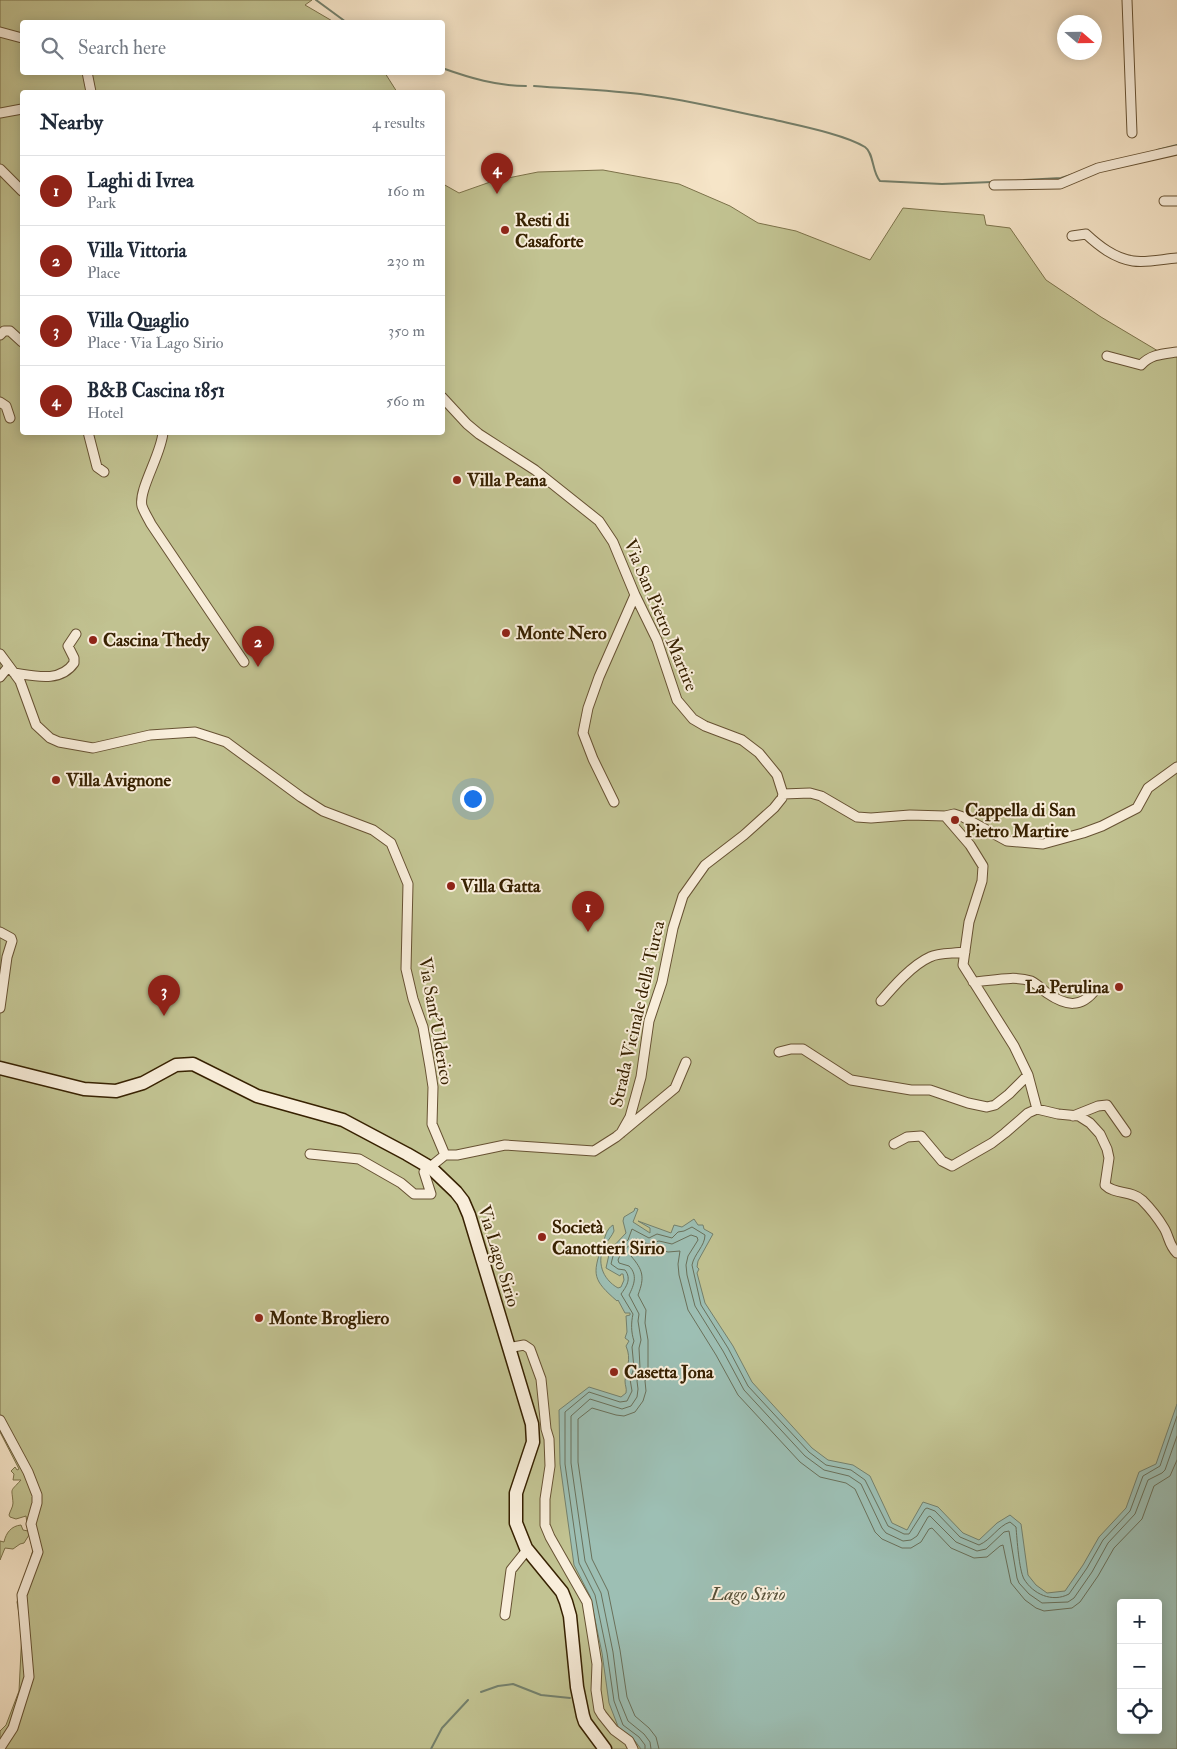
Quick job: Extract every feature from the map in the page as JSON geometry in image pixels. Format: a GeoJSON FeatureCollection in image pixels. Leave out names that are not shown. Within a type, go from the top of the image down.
{"type":"FeatureCollection","features":[{"type":"Feature","properties":{"kind":"main road","name":"Via Lago Sirio"},"geometry":{"type":"LineString","coordinates":[[3,1069],[90,1090],[116,1091],[144,1083],[176,1065],[193,1064],[257,1096],[343,1120],[431,1168],[463,1200],[532,1424],[533,1442],[516,1493],[516,1522],[527,1550],[562,1592],[566,1602],[570,1616],[577,1687],[583,1716],[585,1722],[605,1749]]}},
{"type":"Feature","properties":{"kind":"street"},"geometry":{"type":"LineString","coordinates":[[1127,0],[1132,133]]}},
{"type":"Feature","properties":{"kind":"street"},"geometry":{"type":"LineString","coordinates":[[0,32],[20,37]]}},
{"type":"Feature","properties":{"kind":"street"},"geometry":{"type":"LineString","coordinates":[[88,75],[91,90]]}},
{"type":"Feature","properties":{"kind":"street"},"geometry":{"type":"LineString","coordinates":[[0,113],[20,109]]}},
{"type":"Feature","properties":{"kind":"street"},"geometry":{"type":"LineString","coordinates":[[994,185],[1060,184],[1098,168],[1177,150]]}},
{"type":"Feature","properties":{"kind":"street"},"geometry":{"type":"LineString","coordinates":[[0,168],[20,190]]}},
{"type":"Feature","properties":{"kind":"street"},"geometry":{"type":"LineString","coordinates":[[1164,201],[1177,200]]}},
{"type":"Feature","properties":{"kind":"street"},"geometry":{"type":"LineString","coordinates":[[1072,236],[1086,234],[1101,248],[1118,257],[1134,261],[1177,258]]}},
{"type":"Feature","properties":{"kind":"street"},"geometry":{"type":"LineString","coordinates":[[0,335],[7,330],[20,340]]}},
{"type":"Feature","properties":{"kind":"street"},"geometry":{"type":"LineString","coordinates":[[1107,356],[1141,365],[1156,355],[1177,352]]}},
{"type":"Feature","properties":{"kind":"street","name":"Via San Pietro Martire"},"geometry":{"type":"LineString","coordinates":[[445,400],[479,434],[535,470],[600,521],[613,542],[635,596],[657,640],[677,700],[693,719],[705,726],[742,740],[759,753],[777,775],[783,794]]}},
{"type":"Feature","properties":{"kind":"street"},"geometry":{"type":"LineString","coordinates":[[0,402],[6,406],[10,418]]}},
{"type":"Feature","properties":{"kind":"street"},"geometry":{"type":"LineString","coordinates":[[89,435],[97,467],[104,472]]}},
{"type":"Feature","properties":{"kind":"street"},"geometry":{"type":"LineString","coordinates":[[162,435],[159,453],[144,493],[142,505],[151,524],[244,662]]}},
{"type":"Feature","properties":{"kind":"street"},"geometry":{"type":"LineString","coordinates":[[614,802],[582,733],[588,708],[599,677],[635,596]]}},
{"type":"Feature","properties":{"kind":"street"},"geometry":{"type":"LineString","coordinates":[[0,677],[12,669],[46,677],[56,676],[64,672],[74,662],[68,646],[76,634]]}},
{"type":"Feature","properties":{"kind":"street","name":"Via Sant'Ulderico"},"geometry":{"type":"LineString","coordinates":[[0,654],[20,681],[36,725],[50,738],[59,742],[93,748],[150,735],[195,732],[226,742],[323,811],[373,830],[391,843],[408,884],[406,969],[413,999],[423,1027],[430,1068],[433,1087],[432,1124],[445,1155]]}},
{"type":"Feature","properties":{"kind":"street"},"geometry":{"type":"LineString","coordinates":[[783,794],[810,793],[821,796],[857,817],[946,816],[954,814],[1007,841],[1043,844],[1102,826],[1138,808],[1148,788],[1177,767]]}},
{"type":"Feature","properties":{"kind":"street","name":"Strada Vicinale della Turca"},"geometry":{"type":"LineString","coordinates":[[621,1133],[630,1117],[641,1077],[649,1020],[662,982],[673,928],[683,896],[705,865],[744,836],[774,808],[783,794]]}},
{"type":"Feature","properties":{"kind":"street"},"geometry":{"type":"LineString","coordinates":[[946,816],[970,845],[983,866],[982,881],[969,922],[963,965],[1005,1031],[1028,1074],[1037,1109]]}},
{"type":"Feature","properties":{"kind":"street"},"geometry":{"type":"LineString","coordinates":[[0,932],[11,938],[12,941],[7,957],[0,1008]]}},
{"type":"Feature","properties":{"kind":"street"},"geometry":{"type":"LineString","coordinates":[[881,1001],[906,975],[930,957],[964,952]]}},
{"type":"Feature","properties":{"kind":"street"},"geometry":{"type":"LineString","coordinates":[[974,982],[1017,978],[1032,982],[1054,997],[1069,1004],[1088,1000],[1096,989]]}},
{"type":"Feature","properties":{"kind":"street"},"geometry":{"type":"LineString","coordinates":[[779,1052],[803,1049],[852,1080],[910,1090],[930,1090],[968,1103],[987,1107],[995,1105],[1009,1094],[1028,1074]]}},
{"type":"Feature","properties":{"kind":"street"},"geometry":{"type":"LineString","coordinates":[[310,1154],[359,1159],[401,1183],[414,1194],[431,1194],[424,1172],[445,1155],[457,1155],[504,1145],[592,1152],[621,1133],[675,1088],[686,1062]]}},
{"type":"Feature","properties":{"kind":"street"},"geometry":{"type":"LineString","coordinates":[[1073,1116],[1098,1106],[1107,1105],[1126,1132]]}},
{"type":"Feature","properties":{"kind":"street"},"geometry":{"type":"LineString","coordinates":[[894,1144],[907,1137],[921,1136],[942,1161],[952,1166],[1006,1134],[1028,1113],[1037,1109],[1079,1116],[1090,1123],[1100,1134],[1108,1149],[1105,1185],[1141,1199],[1165,1229],[1170,1243],[1177,1253]]}},
{"type":"Feature","properties":{"kind":"street"},"geometry":{"type":"LineString","coordinates":[[513,1346],[524,1345],[530,1349],[541,1379],[550,1457],[544,1525],[587,1602],[598,1664],[596,1690],[602,1716],[614,1730],[629,1741],[633,1749]]}},
{"type":"Feature","properties":{"kind":"street"},"geometry":{"type":"LineString","coordinates":[[0,1420],[28,1472],[37,1495],[32,1524],[38,1552],[22,1596],[29,1677],[13,1728],[0,1748]]}},
{"type":"Feature","properties":{"kind":"street"},"geometry":{"type":"LineString","coordinates":[[505,1615],[511,1570],[527,1550]]}},
{"type":"Feature","properties":{"kind":"green space"},"geometry":{"type":"Polygon","coordinates":[[[0,0],[312,0],[305,5],[331,20],[20,20],[20,75],[386,75],[396,90],[20,90],[20,435],[445,435],[445,185],[459,193],[493,181],[538,172],[603,170],[679,184],[730,206],[758,223],[796,231],[870,260],[903,208],[984,215],[986,225],[1010,228],[1046,280],[1101,317],[1158,351],[1177,357],[1177,1749],[0,1749],[0,1731],[6,1725],[19,1691],[22,1631],[17,1602],[33,1550],[29,1535],[24,1543],[13,1549],[5,1548],[0,1560],[0,1541],[4,1542],[10,1530],[21,1525],[23,1530],[28,1531],[26,1516],[16,1519],[9,1515],[13,1504],[12,1490],[21,1480],[13,1480],[14,1474],[11,1471],[15,1467],[17,1470],[19,1469],[0,1432],[0,0]]]}},
{"type":"Feature","properties":{"kind":"water","name":"Lago Sirio"},"geometry":{"type":"Polygon","coordinates":[[[635,1208],[638,1209],[633,1222],[650,1233],[650,1228],[638,1221],[671,1233],[674,1225],[682,1227],[694,1219],[698,1225],[703,1225],[704,1229],[713,1234],[698,1261],[697,1267],[699,1269],[697,1273],[705,1303],[733,1346],[752,1382],[812,1448],[828,1460],[853,1465],[870,1476],[892,1523],[907,1530],[923,1502],[938,1507],[963,1533],[979,1540],[997,1523],[1010,1515],[1021,1524],[1028,1575],[1036,1585],[1047,1593],[1065,1591],[1099,1537],[1126,1508],[1139,1472],[1156,1464],[1177,1404],[1177,1749],[641,1749],[635,1741],[619,1729],[609,1703],[602,1653],[590,1596],[574,1565],[560,1464],[559,1410],[589,1387],[621,1397],[626,1393],[625,1381],[629,1360],[626,1346],[629,1341],[625,1338],[627,1332],[626,1316],[630,1315],[630,1313],[625,1313],[618,1300],[603,1288],[596,1271],[606,1234],[613,1225],[614,1231],[602,1251],[601,1263],[604,1275],[608,1280],[618,1288],[621,1287],[624,1280],[623,1274],[620,1276],[606,1268],[610,1250],[626,1233],[624,1217],[634,1211],[635,1208]]]}},
{"type":"Feature","properties":{"kind":"waterway"},"geometry":{"type":"LineString","coordinates":[[316,0],[343,20]]}},
{"type":"Feature","properties":{"kind":"waterway"},"geometry":{"type":"LineString","coordinates":[[445,69],[484,81],[526,86]]}},
{"type":"Feature","properties":{"kind":"waterway"},"geometry":{"type":"LineString","coordinates":[[534,86],[663,97],[820,130],[865,147],[870,154],[880,181],[942,184],[992,182]]}},
{"type":"Feature","properties":{"kind":"waterway"},"geometry":{"type":"LineString","coordinates":[[1157,150],[1177,145]]}},
{"type":"Feature","properties":{"kind":"waterway"},"geometry":{"type":"LineString","coordinates":[[1024,180],[1061,178],[1074,174]]}},
{"type":"Feature","properties":{"kind":"waterway"},"geometry":{"type":"LineString","coordinates":[[481,1692],[498,1686],[513,1684],[541,1695],[570,1698]]}},
{"type":"Feature","properties":{"kind":"waterway"},"geometry":{"type":"LineString","coordinates":[[431,1749],[442,1728],[468,1700]]}},
{"type":"Feature","properties":{"kind":"place","name":"B&B Cascina 1851"},"geometry":{"type":"Point","coordinates":[497,194]}},
{"type":"Feature","properties":{"kind":"place","name":"Resti di Casaforte"},"geometry":{"type":"Point","coordinates":[505,230]}},
{"type":"Feature","properties":{"kind":"place","name":"Villa Peana"},"geometry":{"type":"Point","coordinates":[457,480]}},
{"type":"Feature","properties":{"kind":"place","name":"Monte Nero"},"geometry":{"type":"Point","coordinates":[506,633]}},
{"type":"Feature","properties":{"kind":"place","name":"Cascina Thedy"},"geometry":{"type":"Point","coordinates":[93,640]}},
{"type":"Feature","properties":{"kind":"place","name":"Villa Vittoria"},"geometry":{"type":"Point","coordinates":[258,667]}},
{"type":"Feature","properties":{"kind":"place","name":"Villa Avignone"},"geometry":{"type":"Point","coordinates":[56,780]}},
{"type":"Feature","properties":{"kind":"place","name":"Cappella di San Pietro Martire"},"geometry":{"type":"Point","coordinates":[955,820]}},
{"type":"Feature","properties":{"kind":"place","name":"Villa Gatta"},"geometry":{"type":"Point","coordinates":[451,886]}},
{"type":"Feature","properties":{"kind":"place","name":"Laghi di Ivrea"},"geometry":{"type":"Point","coordinates":[588,932]}},
{"type":"Feature","properties":{"kind":"place","name":"La Perulina"},"geometry":{"type":"Point","coordinates":[1119,987]}},
{"type":"Feature","properties":{"kind":"place","name":"Villa Quaglio"},"geometry":{"type":"Point","coordinates":[164,1016]}},
{"type":"Feature","properties":{"kind":"place","name":"Società Canottieri Sirio"},"geometry":{"type":"Point","coordinates":[542,1237]}},
{"type":"Feature","properties":{"kind":"place","name":"Monte Brogliero"},"geometry":{"type":"Point","coordinates":[259,1318]}},
{"type":"Feature","properties":{"kind":"place","name":"Casetta Jona"},"geometry":{"type":"Point","coordinates":[614,1372]}}]}
